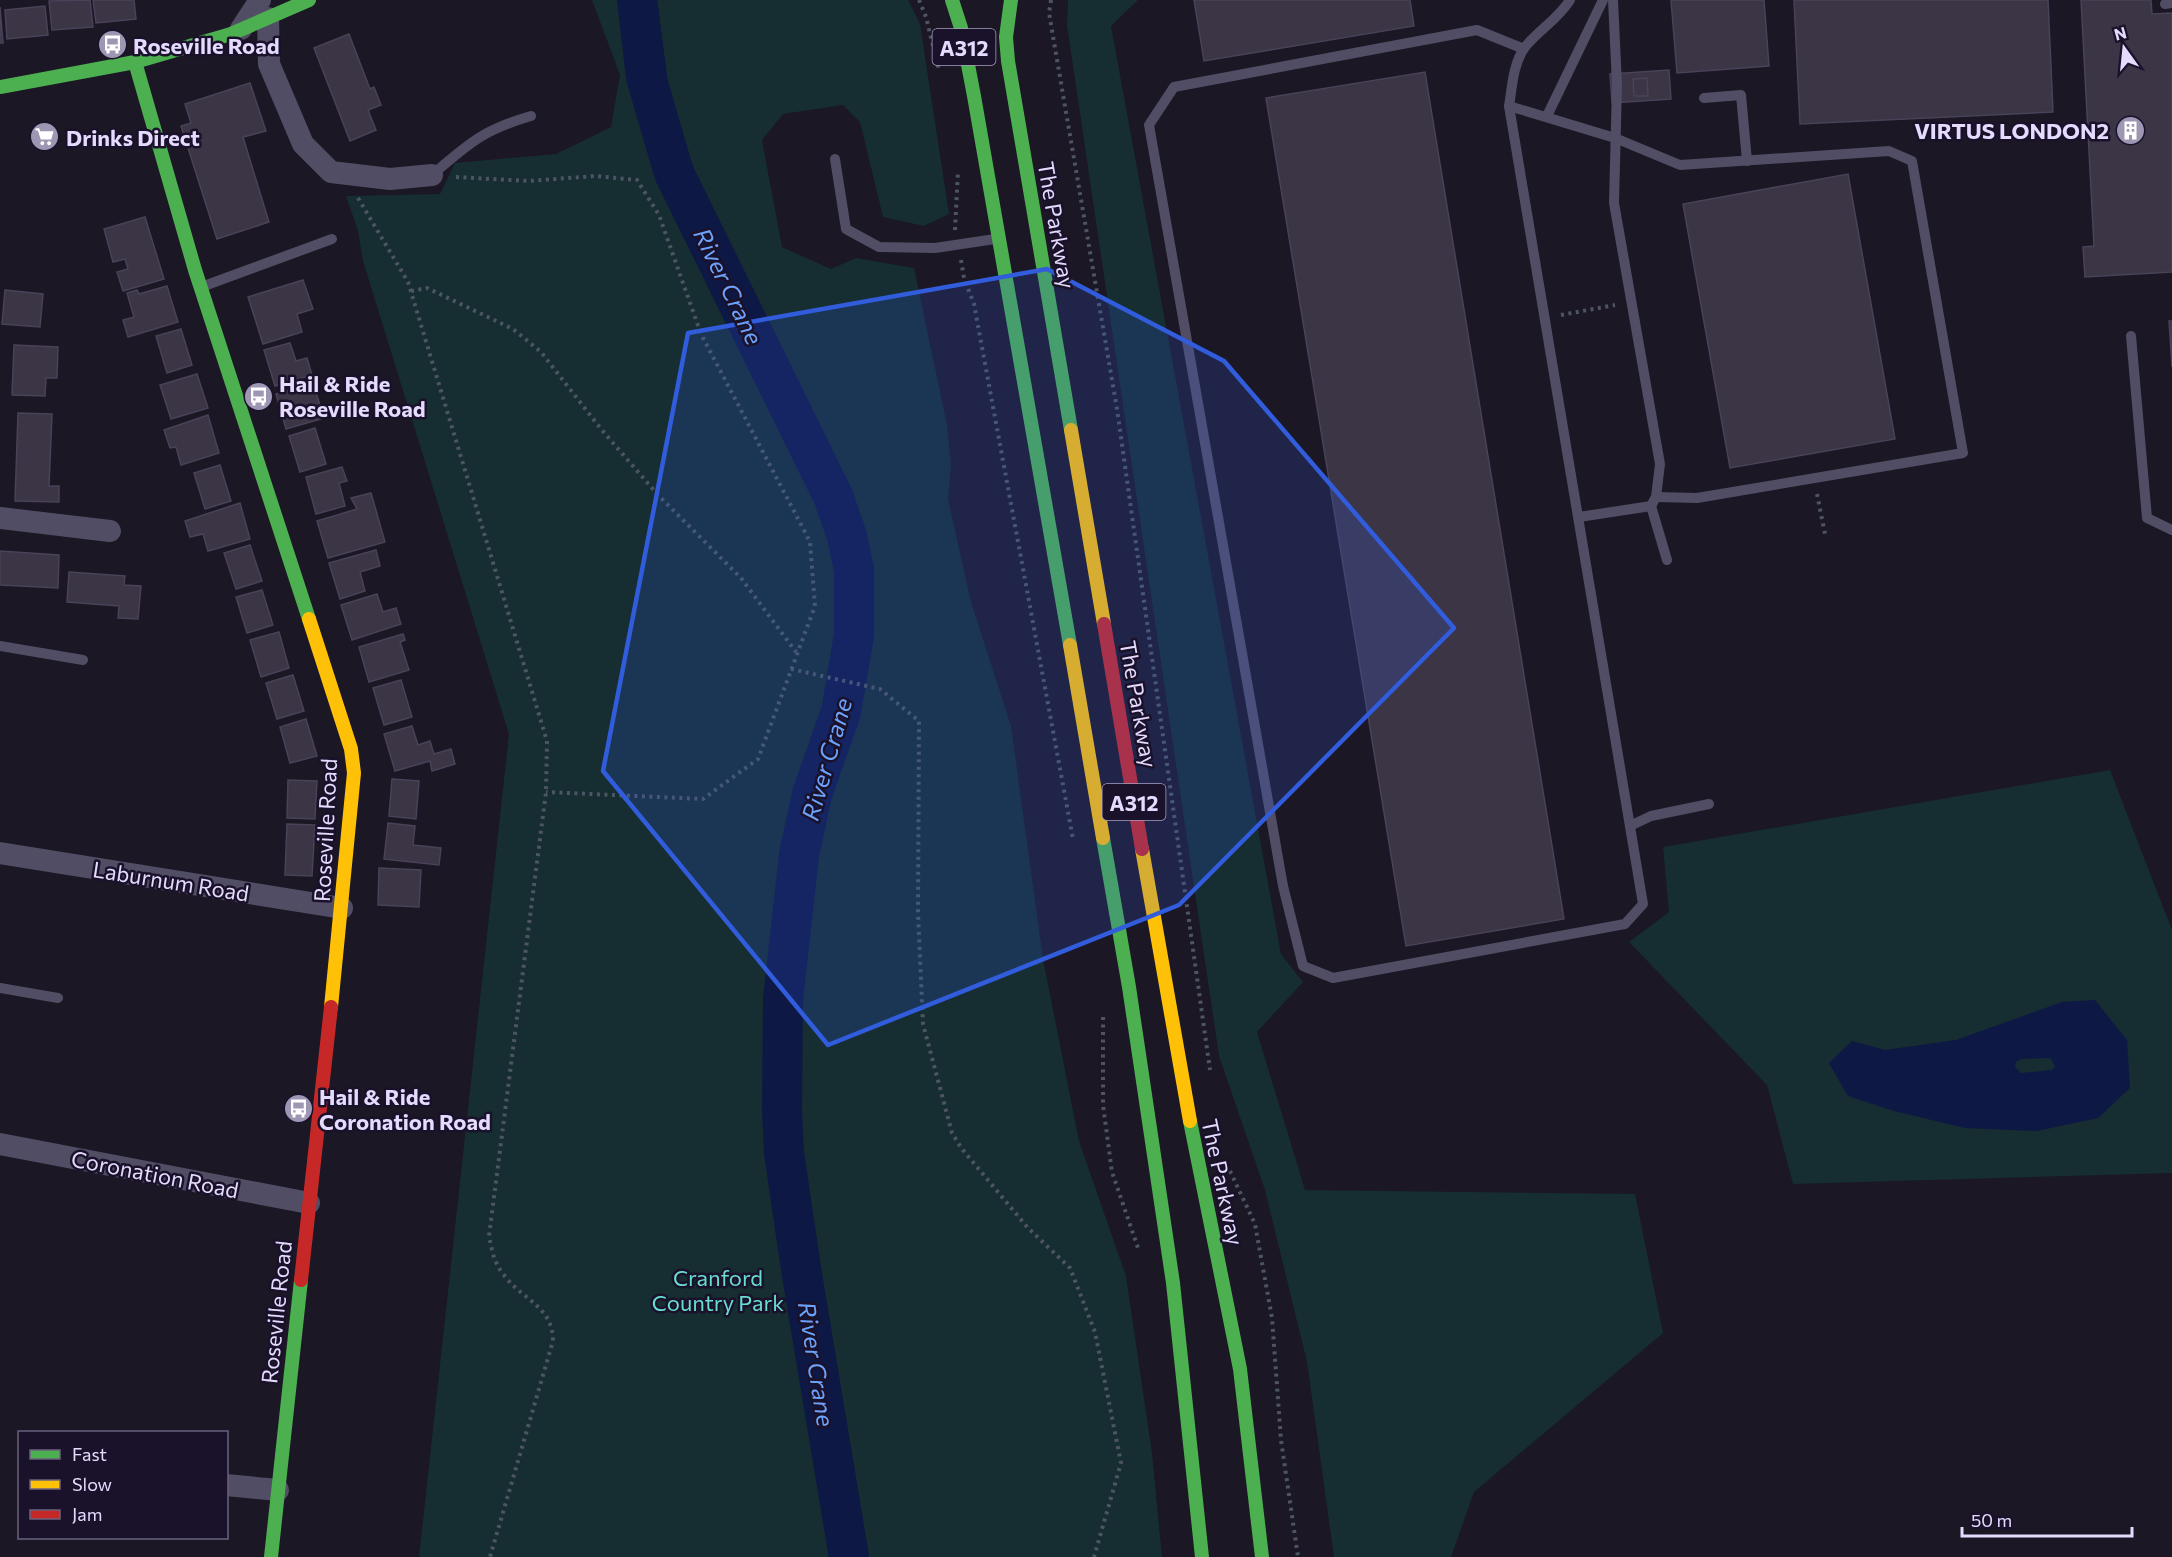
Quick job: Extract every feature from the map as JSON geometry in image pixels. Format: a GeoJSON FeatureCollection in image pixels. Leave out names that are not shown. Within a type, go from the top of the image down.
{"type":"FeatureCollection","features":[{"type":"Feature","properties":{"kind":"main road"},"geometry":{"type":"LineString","coordinates":[[264,9],[309,0]]}},
{"type":"Feature","properties":{"kind":"main road","name":"A312"},"geometry":{"type":"LineString","coordinates":[[952,0],[961,28],[974,96],[1136,1031],[1173,1283],[1202,1557]]}},
{"type":"Feature","properties":{"kind":"main road","name":"The Parkway"},"geometry":{"type":"LineString","coordinates":[[1011,0],[1006,37],[1008,61],[1177,1055],[1240,1369],[1262,1557]]}},
{"type":"Feature","properties":{"kind":"main road"},"geometry":{"type":"LineString","coordinates":[[0,87],[135,62],[240,30]]}},
{"type":"Feature","properties":{"kind":"main road","name":"Roseville Road"},"geometry":{"type":"LineString","coordinates":[[135,62],[201,287],[351,749],[354,773],[342,908],[271,1557]]}},
{"type":"Feature","properties":{"kind":"street"},"geometry":{"type":"LineString","coordinates":[[240,30],[264,9]]}},
{"type":"Feature","properties":{"kind":"street"},"geometry":{"type":"LineString","coordinates":[[264,9],[269,64],[303,144],[331,172],[390,179],[432,175]]}},
{"type":"Feature","properties":{"kind":"street"},"geometry":{"type":"LineString","coordinates":[[0,518],[110,531]]}},
{"type":"Feature","properties":{"kind":"street","name":"Laburnum Road"},"geometry":{"type":"LineString","coordinates":[[0,853],[342,908]]}},
{"type":"Feature","properties":{"kind":"street","name":"Coronation Road"},"geometry":{"type":"LineString","coordinates":[[0,1144],[309,1203]]}},
{"type":"Feature","properties":{"kind":"street"},"geometry":{"type":"LineString","coordinates":[[228,1485],[278,1490]]}},
{"type":"Feature","properties":{"kind":"lane"},"geometry":{"type":"LineString","coordinates":[[1524,49],[1477,30],[1174,87],[1149,125],[1283,886],[1303,966],[1333,978],[1625,924],[1643,904],[1509,106],[1514,72],[1524,49],[1561,14],[1570,0]]}},
{"type":"Feature","properties":{"kind":"lane"},"geometry":{"type":"LineString","coordinates":[[1547,116],[1603,0]]}},
{"type":"Feature","properties":{"kind":"lane"},"geometry":{"type":"LineString","coordinates":[[1613,0],[1614,203],[1660,464],[1653,502],[1667,560]]}},
{"type":"Feature","properties":{"kind":"lane"},"geometry":{"type":"LineString","coordinates":[[1704,98],[1741,95],[1747,161]]}},
{"type":"Feature","properties":{"kind":"lane"},"geometry":{"type":"LineString","coordinates":[[1509,106],[1615,138],[1680,165],[1889,151],[1912,161],[1963,453],[1697,498],[1653,502],[1579,517]]}},
{"type":"Feature","properties":{"kind":"lane"},"geometry":{"type":"LineString","coordinates":[[432,175],[477,137],[504,124],[531,116]]}},
{"type":"Feature","properties":{"kind":"lane"},"geometry":{"type":"LineString","coordinates":[[835,159],[846,229],[879,247],[935,248],[998,238]]}},
{"type":"Feature","properties":{"kind":"lane"},"geometry":{"type":"LineString","coordinates":[[201,287],[332,239]]}},
{"type":"Feature","properties":{"kind":"lane"},"geometry":{"type":"LineString","coordinates":[[2132,336],[2147,518],[2172,530]]}},
{"type":"Feature","properties":{"kind":"lane"},"geometry":{"type":"LineString","coordinates":[[0,646],[83,660]]}},
{"type":"Feature","properties":{"kind":"lane"},"geometry":{"type":"LineString","coordinates":[[1630,826],[1651,816],[1709,804]]}},
{"type":"Feature","properties":{"kind":"lane"},"geometry":{"type":"LineString","coordinates":[[0,988],[58,998]]}},
{"type":"Feature","properties":{"kind":"path"},"geometry":{"type":"LineString","coordinates":[[919,0],[926,17],[941,80]]}},
{"type":"Feature","properties":{"kind":"path"},"geometry":{"type":"LineString","coordinates":[[1051,0],[1049,13],[1118,409],[1211,1076]]}},
{"type":"Feature","properties":{"kind":"path"},"geometry":{"type":"LineString","coordinates":[[953,222],[959,162]]}},
{"type":"Feature","properties":{"kind":"path"},"geometry":{"type":"LineString","coordinates":[[432,175],[529,181],[595,176],[637,180],[659,215],[701,334],[810,542],[815,606],[758,759],[703,799],[546,792]]}},
{"type":"Feature","properties":{"kind":"path"},"geometry":{"type":"LineString","coordinates":[[365,211],[390,249],[411,291],[547,741],[546,792],[489,1236],[492,1257],[504,1276],[548,1317],[553,1328],[553,1341],[490,1557]]}},
{"type":"Feature","properties":{"kind":"path"},"geometry":{"type":"LineString","coordinates":[[961,262],[963,278],[974,304],[1073,840]]}},
{"type":"Feature","properties":{"kind":"path"},"geometry":{"type":"LineString","coordinates":[[411,291],[427,288],[513,329],[541,352],[601,429],[658,495],[741,578],[797,653]]}},
{"type":"Feature","properties":{"kind":"path"},"geometry":{"type":"LineString","coordinates":[[1545,318],[1631,302]]}},
{"type":"Feature","properties":{"kind":"path"},"geometry":{"type":"LineString","coordinates":[[1815,478],[1825,534]]}},
{"type":"Feature","properties":{"kind":"path"},"geometry":{"type":"LineString","coordinates":[[791,669],[880,689],[919,721],[918,913],[923,1024],[952,1133],[962,1149],[1028,1228],[1070,1268],[1095,1332],[1121,1463],[1094,1557]]}},
{"type":"Feature","properties":{"kind":"path"},"geometry":{"type":"LineString","coordinates":[[1103,1011],[1102,1105],[1112,1172],[1141,1257]]}},
{"type":"Feature","properties":{"kind":"path","name":"The Parkway"},"geometry":{"type":"LineString","coordinates":[[1228,1165],[1256,1230],[1272,1318],[1281,1440],[1298,1557]]}},
{"type":"Feature","properties":{"kind":"highlighted area"},"geometry":{"type":"Polygon","coordinates":[[[1047,269],[1224,361],[1454,628],[1179,905],[828,1045],[603,771],[688,333],[1047,269]]]}},
{"type":"Feature","properties":{"kind":"green space","name":"Cranford Country Park"},"geometry":{"type":"Polygon","coordinates":[[[592,0],[624,0],[634,75],[654,144],[672,190],[838,534],[842,576],[842,617],[833,700],[858,704],[867,672],[867,569],[850,498],[697,179],[669,92],[657,0],[908,0],[920,24],[949,214],[924,226],[883,217],[860,122],[843,105],[783,114],[762,140],[782,247],[831,269],[856,258],[914,268],[947,425],[951,465],[948,499],[971,602],[1011,726],[1043,959],[1079,1141],[1126,1276],[1152,1453],[1162,1557],[419,1557],[509,734],[363,261],[358,231],[346,196],[440,194],[455,163],[556,154],[611,127],[620,75],[592,0]]]}},
{"type":"Feature","properties":{"kind":"green space"},"geometry":{"type":"Polygon","coordinates":[[[1068,0],[1138,0],[1111,26],[1281,954],[1303,982],[1257,1032],[1305,1190],[1635,1194],[1663,1333],[1474,1492],[1451,1557],[1334,1557],[1307,1362],[1265,1190],[1219,1056],[1067,25],[1068,0]]]}},
{"type":"Feature","properties":{"kind":"green space"},"geometry":{"type":"Polygon","coordinates":[[[2110,770],[2172,930],[2172,1173],[1793,1184],[1767,1085],[1629,942],[1669,912],[1663,847],[2110,770]]]}},
{"type":"Feature","properties":{"kind":"shaded area"},"geometry":{"type":"Polygon","coordinates":[[[625,0],[657,0],[669,92],[683,133],[654,144],[634,75],[625,0]]]}},
{"type":"Feature","properties":{"kind":"shaded area"},"geometry":{"type":"Polygon","coordinates":[[[2095,1000],[2127,1040],[2130,1088],[2098,1118],[2037,1131],[1965,1128],[1894,1111],[1848,1096],[1829,1063],[1852,1041],[1885,1050],[1956,1040],[2062,1002],[2095,1000]],[[2050,1058],[2021,1059],[2016,1062],[2015,1067],[2021,1073],[2052,1070],[2055,1066],[2050,1058]]]}},
{"type":"Feature","properties":{"kind":"building"},"geometry":{"type":"Polygon","coordinates":[[[90,0],[93,27],[52,30],[49,1],[90,0]]]}},
{"type":"Feature","properties":{"kind":"building"},"geometry":{"type":"Polygon","coordinates":[[[93,0],[134,0],[136,19],[96,23],[93,0]]]}},
{"type":"Feature","properties":{"kind":"building"},"geometry":{"type":"Polygon","coordinates":[[[1194,0],[1410,0],[1414,26],[1204,61],[1194,0]]]}},
{"type":"Feature","properties":{"kind":"building"},"geometry":{"type":"Polygon","coordinates":[[[1671,0],[1764,0],[1769,66],[1677,73],[1671,0]]]}},
{"type":"Feature","properties":{"kind":"building"},"geometry":{"type":"Polygon","coordinates":[[[1794,0],[2048,0],[2053,112],[1800,124],[1794,0]]]}},
{"type":"Feature","properties":{"kind":"building","name":"VIRTUS LONDON2"},"geometry":{"type":"Polygon","coordinates":[[[2081,0],[2151,0],[2152,14],[2172,13],[2172,272],[2085,277],[2083,247],[2094,246],[2081,0]]]}},
{"type":"Feature","properties":{"kind":"building"},"geometry":{"type":"Polygon","coordinates":[[[45,6],[48,35],[7,39],[5,10],[45,6]]]}},
{"type":"Feature","properties":{"kind":"building"},"geometry":{"type":"Polygon","coordinates":[[[0,7],[3,43],[0,43],[0,7]]]}},
{"type":"Feature","properties":{"kind":"building"},"geometry":{"type":"Polygon","coordinates":[[[349,34],[370,89],[374,87],[381,105],[368,110],[376,130],[350,141],[314,48],[349,34]]]}},
{"type":"Feature","properties":{"kind":"building"},"geometry":{"type":"Polygon","coordinates":[[[1669,70],[1671,99],[1612,103],[1610,74],[1669,70]]]}},
{"type":"Feature","properties":{"kind":"building"},"geometry":{"type":"Polygon","coordinates":[[[1425,72],[1564,919],[1406,946],[1266,98],[1425,72]]]}},
{"type":"Feature","properties":{"kind":"building"},"geometry":{"type":"Polygon","coordinates":[[[1647,78],[1648,96],[1634,96],[1633,79],[1647,78]]]}},
{"type":"Feature","properties":{"kind":"building"},"geometry":{"type":"Polygon","coordinates":[[[250,83],[266,131],[243,137],[269,222],[217,239],[181,126],[191,123],[185,104],[250,83]]]}},
{"type":"Feature","properties":{"kind":"building"},"geometry":{"type":"Polygon","coordinates":[[[1848,174],[1895,439],[1730,468],[1683,204],[1848,174]]]}},
{"type":"Feature","properties":{"kind":"building"},"geometry":{"type":"Polygon","coordinates":[[[145,217],[164,279],[123,291],[117,272],[128,269],[125,259],[113,262],[104,229],[145,217]]]}},
{"type":"Feature","properties":{"kind":"building"},"geometry":{"type":"Polygon","coordinates":[[[303,280],[313,309],[297,314],[302,332],[263,344],[248,297],[303,280]]]}},
{"type":"Feature","properties":{"kind":"building"},"geometry":{"type":"Polygon","coordinates":[[[167,286],[178,322],[128,337],[123,320],[134,317],[127,293],[137,290],[139,294],[167,286]]]}},
{"type":"Feature","properties":{"kind":"building"},"geometry":{"type":"Polygon","coordinates":[[[5,290],[43,294],[40,327],[2,324],[5,290]]]}},
{"type":"Feature","properties":{"kind":"building"},"geometry":{"type":"Polygon","coordinates":[[[2169,321],[2172,321],[2172,367],[2169,321]]]}},
{"type":"Feature","properties":{"kind":"building"},"geometry":{"type":"Polygon","coordinates":[[[181,329],[192,365],[167,373],[156,336],[181,329]]]}},
{"type":"Feature","properties":{"kind":"building"},"geometry":{"type":"Polygon","coordinates":[[[290,343],[296,361],[307,358],[312,375],[275,386],[264,350],[290,343]]]}},
{"type":"Feature","properties":{"kind":"building"},"geometry":{"type":"Polygon","coordinates":[[[14,345],[58,347],[57,378],[46,378],[45,396],[12,395],[14,345]]]}},
{"type":"Feature","properties":{"kind":"building"},"geometry":{"type":"Polygon","coordinates":[[[197,374],[208,408],[171,419],[160,385],[197,374]]]}},
{"type":"Feature","properties":{"kind":"building"},"geometry":{"type":"Polygon","coordinates":[[[313,383],[324,418],[286,429],[276,394],[313,383]]]}},
{"type":"Feature","properties":{"kind":"building"},"geometry":{"type":"Polygon","coordinates":[[[18,413],[52,414],[49,486],[59,486],[59,502],[15,501],[18,413]]]}},
{"type":"Feature","properties":{"kind":"building"},"geometry":{"type":"Polygon","coordinates":[[[208,415],[219,453],[181,465],[176,447],[170,448],[164,430],[208,415]]]}},
{"type":"Feature","properties":{"kind":"building"},"geometry":{"type":"Polygon","coordinates":[[[315,428],[326,464],[300,472],[289,436],[315,428]]]}},
{"type":"Feature","properties":{"kind":"building"},"geometry":{"type":"Polygon","coordinates":[[[220,465],[231,501],[205,509],[194,473],[220,465]]]}},
{"type":"Feature","properties":{"kind":"building"},"geometry":{"type":"Polygon","coordinates":[[[342,467],[347,481],[339,483],[345,506],[316,514],[306,477],[342,467]]]}},
{"type":"Feature","properties":{"kind":"building"},"geometry":{"type":"Polygon","coordinates":[[[371,493],[385,542],[328,558],[317,521],[357,509],[351,498],[371,493]]]}},
{"type":"Feature","properties":{"kind":"building"},"geometry":{"type":"Polygon","coordinates":[[[240,503],[250,539],[208,551],[203,534],[190,537],[185,521],[240,503]]]}},
{"type":"Feature","properties":{"kind":"building"},"geometry":{"type":"Polygon","coordinates":[[[250,545],[262,581],[236,589],[224,553],[250,545]]]}},
{"type":"Feature","properties":{"kind":"building"},"geometry":{"type":"Polygon","coordinates":[[[376,550],[380,566],[360,572],[365,591],[340,599],[329,563],[376,550]]]}},
{"type":"Feature","properties":{"kind":"building"},"geometry":{"type":"Polygon","coordinates":[[[0,551],[59,555],[58,588],[0,585],[0,551]]]}},
{"type":"Feature","properties":{"kind":"building"},"geometry":{"type":"Polygon","coordinates":[[[69,572],[125,576],[124,585],[141,586],[138,619],[118,618],[119,606],[67,602],[69,572]]]}},
{"type":"Feature","properties":{"kind":"building"},"geometry":{"type":"Polygon","coordinates":[[[262,590],[273,625],[247,633],[236,597],[262,590]]]}},
{"type":"Feature","properties":{"kind":"building"},"geometry":{"type":"Polygon","coordinates":[[[377,594],[383,612],[396,608],[401,624],[352,640],[341,605],[377,594]]]}},
{"type":"Feature","properties":{"kind":"building"},"geometry":{"type":"Polygon","coordinates":[[[279,632],[289,668],[261,677],[250,640],[279,632]]]}},
{"type":"Feature","properties":{"kind":"building"},"geometry":{"type":"Polygon","coordinates":[[[403,634],[405,640],[400,642],[409,670],[369,682],[359,647],[403,634]]]}},
{"type":"Feature","properties":{"kind":"building"},"geometry":{"type":"Polygon","coordinates":[[[293,675],[304,711],[277,719],[266,683],[293,675]]]}},
{"type":"Feature","properties":{"kind":"building"},"geometry":{"type":"Polygon","coordinates":[[[401,680],[412,717],[384,725],[373,688],[401,680]]]}},
{"type":"Feature","properties":{"kind":"building"},"geometry":{"type":"Polygon","coordinates":[[[306,719],[317,756],[290,763],[280,727],[306,719]]]}},
{"type":"Feature","properties":{"kind":"building"},"geometry":{"type":"Polygon","coordinates":[[[412,726],[418,745],[430,741],[434,754],[451,749],[455,764],[432,771],[430,761],[395,771],[384,734],[412,726]]]}},
{"type":"Feature","properties":{"kind":"building"},"geometry":{"type":"Polygon","coordinates":[[[392,779],[419,781],[416,819],[389,816],[392,779]]]}},
{"type":"Feature","properties":{"kind":"building"},"geometry":{"type":"Polygon","coordinates":[[[288,780],[317,781],[315,819],[287,818],[288,780]]]}},
{"type":"Feature","properties":{"kind":"building"},"geometry":{"type":"Polygon","coordinates":[[[388,823],[415,826],[413,845],[441,848],[439,865],[384,859],[388,823]]]}},
{"type":"Feature","properties":{"kind":"building"},"geometry":{"type":"Polygon","coordinates":[[[287,824],[315,825],[312,876],[285,875],[287,824]]]}},
{"type":"Feature","properties":{"kind":"building"},"geometry":{"type":"Polygon","coordinates":[[[379,868],[421,870],[419,907],[378,905],[379,868]]]}},
{"type":"Feature","properties":{"kind":"waterway","name":"River Crane"},"geometry":{"type":"LineString","coordinates":[[637,0],[646,77],[674,173],[833,496],[847,536],[854,570],[854,635],[841,712],[812,794],[799,855],[783,1000],[782,1110],[784,1153],[802,1275],[849,1557]]}},
{"type":"Feature","properties":{"kind":"traffic: fast"},"geometry":{"type":"LineString","coordinates":[[0,87],[135,62],[231,34],[309,0]]}},
{"type":"Feature","properties":{"kind":"traffic: fast"},"geometry":{"type":"LineString","coordinates":[[952,0],[961,28],[974,96],[1070,645]]}},
{"type":"Feature","properties":{"kind":"traffic: fast"},"geometry":{"type":"LineString","coordinates":[[1011,0],[1006,37],[1008,61],[1071,430]]}},
{"type":"Feature","properties":{"kind":"traffic: fast"},"geometry":{"type":"LineString","coordinates":[[135,62],[195,270],[309,619]]}},
{"type":"Feature","properties":{"kind":"traffic: fast"},"geometry":{"type":"LineString","coordinates":[[1103,838],[1129,987],[1173,1283],[1202,1557]]}},
{"type":"Feature","properties":{"kind":"traffic: fast"},"geometry":{"type":"LineString","coordinates":[[1190,1121],[1240,1369],[1262,1557]]}},
{"type":"Feature","properties":{"kind":"traffic: fast"},"geometry":{"type":"LineString","coordinates":[[271,1557],[301,1280]]}},
{"type":"Feature","properties":{"kind":"traffic: slow"},"geometry":{"type":"LineString","coordinates":[[1071,430],[1104,624]]}},
{"type":"Feature","properties":{"kind":"traffic: slow"},"geometry":{"type":"LineString","coordinates":[[309,619],[351,749],[354,773],[331,1007]]}},
{"type":"Feature","properties":{"kind":"traffic: slow"},"geometry":{"type":"LineString","coordinates":[[1070,645],[1103,838]]}},
{"type":"Feature","properties":{"kind":"traffic: slow"},"geometry":{"type":"LineString","coordinates":[[1142,849],[1190,1121]]}},
{"type":"Feature","properties":{"kind":"traffic: jam"},"geometry":{"type":"LineString","coordinates":[[1104,624],[1142,849]]}},
{"type":"Feature","properties":{"kind":"traffic: jam"},"geometry":{"type":"LineString","coordinates":[[301,1280],[331,1007]]}},
{"type":"Feature","properties":{"kind":"place","name":"Roseville Road"},"geometry":{"type":"Point","coordinates":[112,45]}},
{"type":"Feature","properties":{"kind":"place","name":"VIRTUS LONDON2"},"geometry":{"type":"Point","coordinates":[2130,130]}},
{"type":"Feature","properties":{"kind":"place","name":"Drinks Direct"},"geometry":{"type":"Point","coordinates":[45,137]}},
{"type":"Feature","properties":{"kind":"place","name":"Hail & Ride Roseville Road"},"geometry":{"type":"Point","coordinates":[258,396]}},
{"type":"Feature","properties":{"kind":"place","name":"Hail & Ride Coronation Road"},"geometry":{"type":"Point","coordinates":[298,1109]}}]}
